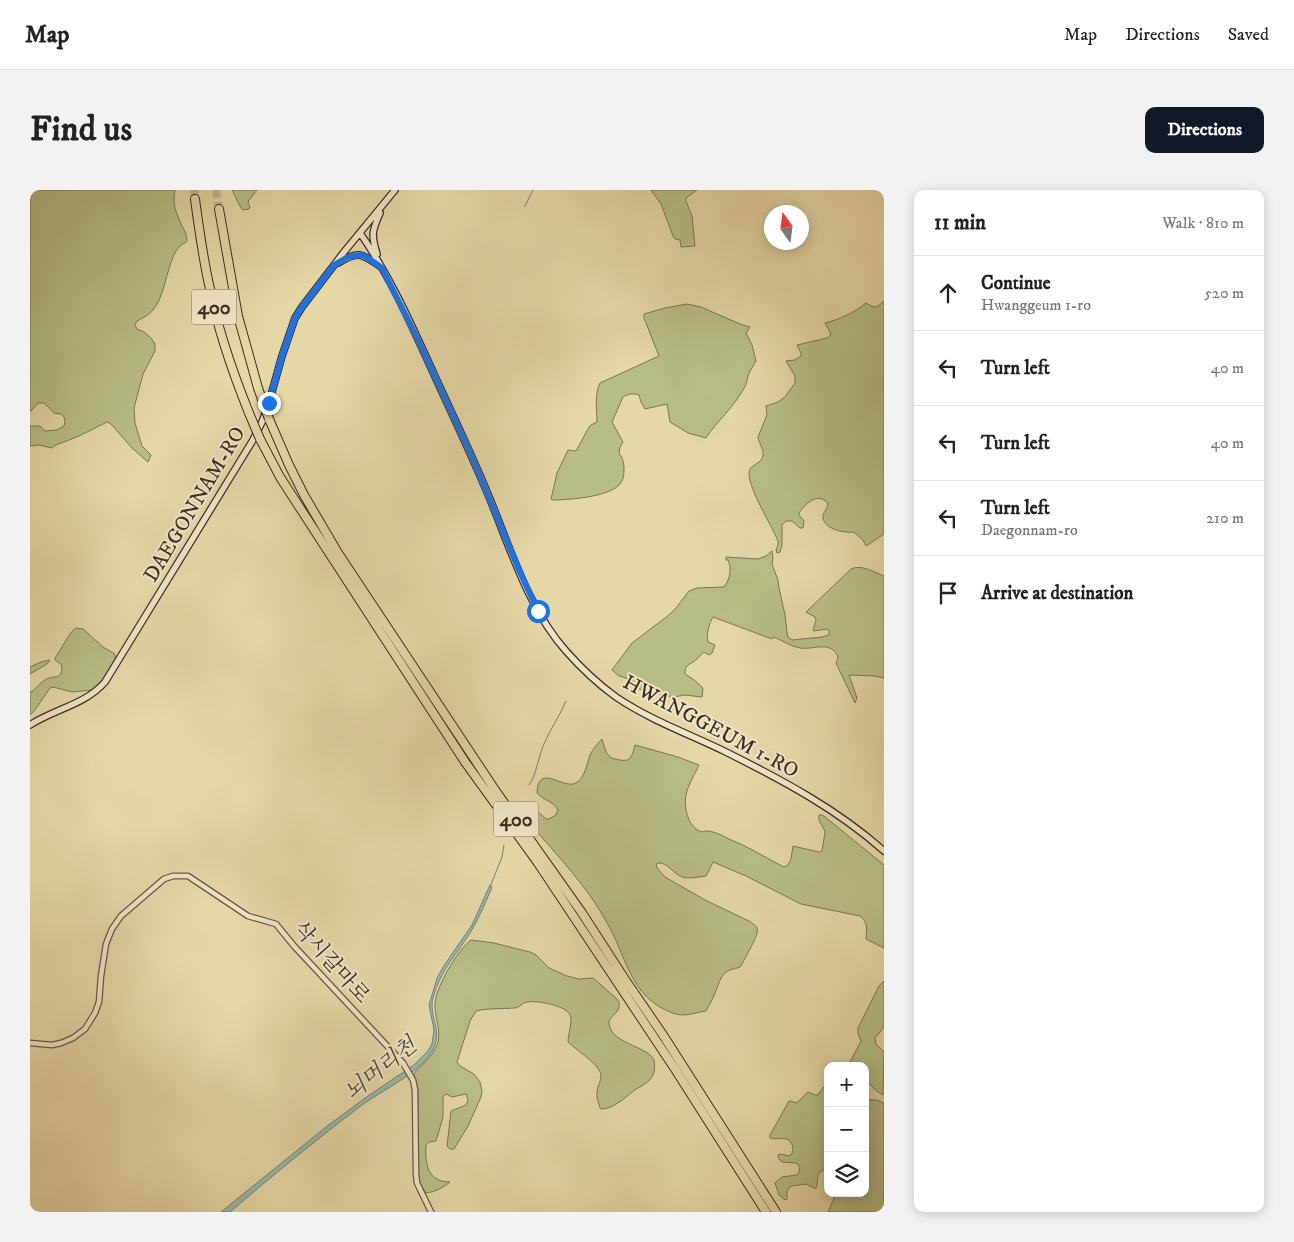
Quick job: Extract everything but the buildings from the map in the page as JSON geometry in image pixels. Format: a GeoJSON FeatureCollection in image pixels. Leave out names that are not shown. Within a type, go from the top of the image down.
{"type":"FeatureCollection","features":[{"type":"Feature","properties":{"kind":"highway","name":"400"},"geometry":{"type":"LineString","coordinates":[[195,198],[202,251],[210,290],[229,357],[248,413],[280,477],[424,701],[571,911],[766,1212]]}},
{"type":"Feature","properties":{"kind":"highway","name":"400"},"geometry":{"type":"LineString","coordinates":[[219,209],[238,316],[258,388],[289,465],[304,495],[338,553],[495,790],[576,905],[663,1035],[776,1212]]}},
{"type":"Feature","properties":{"kind":"street","name":"DAEGONNAM-RO"},"geometry":{"type":"LineString","coordinates":[[30,725],[88,698],[99,689],[110,675],[251,444],[268,406],[295,318],[334,265],[395,190]]}},
{"type":"Feature","properties":{"kind":"street"},"geometry":{"type":"LineString","coordinates":[[382,206],[372,234],[382,268]]}},
{"type":"Feature","properties":{"kind":"street","name":"HWANGGEUM 1-RO"},"geometry":{"type":"LineString","coordinates":[[360,233],[382,268],[418,340],[472,457],[531,597],[549,629],[564,650],[595,681],[635,709],[755,766],[800,791],[850,824],[884,851]]}},
{"type":"Feature","properties":{"kind":"street"},"geometry":{"type":"LineString","coordinates":[[334,265],[348,257],[361,255],[382,268]]}},
{"type":"Feature","properties":{"kind":"street","name":"삭시갈마로"},"geometry":{"type":"LineString","coordinates":[[30,1043],[61,1044],[86,1029],[96,1013],[99,1002],[106,944],[120,916],[164,879],[173,876],[188,876],[248,916],[276,924],[404,1065],[410,1074],[416,1095],[417,1183],[431,1212]]}},
{"type":"Feature","properties":{"kind":"green space"},"geometry":{"type":"Polygon","coordinates":[[[30,190],[175,190],[175,208],[186,233],[187,241],[176,251],[158,303],[151,312],[137,321],[135,325],[137,329],[151,338],[155,344],[155,351],[143,374],[134,408],[135,423],[142,446],[151,455],[148,462],[107,422],[52,448],[39,445],[30,446],[30,426],[40,426],[45,431],[57,430],[64,426],[65,421],[61,414],[54,413],[44,403],[38,403],[30,412],[30,190]]]}},
{"type":"Feature","properties":{"kind":"green space"},"geometry":{"type":"Polygon","coordinates":[[[232,190],[257,190],[249,200],[249,209],[243,210],[241,208],[232,190]]]}},
{"type":"Feature","properties":{"kind":"green space"},"geometry":{"type":"Polygon","coordinates":[[[651,190],[697,190],[686,198],[692,216],[695,246],[681,247],[680,240],[675,239],[673,236],[661,204],[651,190]]]}},
{"type":"Feature","properties":{"kind":"green space"},"geometry":{"type":"Polygon","coordinates":[[[884,301],[884,534],[866,546],[863,540],[854,532],[831,528],[823,518],[828,503],[824,500],[816,499],[808,503],[799,513],[804,521],[803,528],[800,528],[792,521],[786,521],[782,525],[782,546],[780,552],[777,553],[778,541],[756,498],[749,473],[751,468],[763,456],[758,437],[767,415],[766,406],[778,402],[785,397],[795,383],[795,376],[786,361],[795,360],[801,356],[797,345],[827,338],[831,335],[825,323],[847,315],[866,303],[876,307],[884,301]]]}},
{"type":"Feature","properties":{"kind":"green space"},"geometry":{"type":"Polygon","coordinates":[[[687,304],[701,307],[750,327],[746,333],[752,345],[756,361],[739,397],[706,438],[688,433],[670,422],[667,404],[645,409],[639,395],[633,394],[623,397],[612,422],[623,442],[619,453],[624,467],[621,483],[614,489],[597,495],[552,500],[557,473],[568,450],[576,451],[589,427],[597,422],[596,397],[600,383],[659,356],[644,314],[687,304]]]}},
{"type":"Feature","properties":{"kind":"green space"},"geometry":{"type":"Polygon","coordinates":[[[772,551],[772,564],[778,580],[788,637],[792,640],[829,635],[827,629],[813,630],[815,617],[806,612],[851,569],[859,567],[884,576],[884,678],[849,675],[857,698],[855,703],[836,663],[837,655],[832,649],[828,647],[796,647],[774,637],[772,639],[713,617],[707,636],[708,642],[715,645],[712,653],[709,655],[703,652],[685,670],[685,674],[703,688],[702,697],[685,695],[673,697],[639,689],[630,684],[629,679],[619,676],[612,670],[632,643],[669,615],[689,591],[697,588],[724,587],[730,574],[729,563],[726,557],[758,559],[772,551]]]}},
{"type":"Feature","properties":{"kind":"green space"},"geometry":{"type":"Polygon","coordinates":[[[76,628],[83,629],[103,647],[115,654],[113,665],[93,690],[72,692],[53,687],[50,688],[30,715],[30,692],[46,679],[60,675],[62,670],[61,664],[55,658],[76,628]]]}},
{"type":"Feature","properties":{"kind":"green space"},"geometry":{"type":"Polygon","coordinates":[[[50,660],[47,664],[30,674],[30,667],[50,660]]]}},
{"type":"Feature","properties":{"kind":"green space"},"geometry":{"type":"Polygon","coordinates":[[[602,739],[606,752],[611,758],[628,760],[632,755],[635,745],[699,765],[689,785],[685,804],[686,812],[693,826],[699,831],[710,831],[721,835],[784,867],[788,865],[791,859],[793,846],[822,851],[825,832],[819,815],[824,816],[884,865],[884,948],[866,939],[866,923],[860,916],[801,904],[746,876],[713,862],[706,876],[691,878],[682,877],[665,864],[658,863],[656,865],[657,868],[665,877],[705,900],[751,922],[756,926],[757,931],[741,966],[724,974],[706,1011],[679,1015],[665,1010],[652,1002],[633,978],[611,929],[599,909],[572,872],[522,814],[525,808],[538,812],[546,819],[556,815],[558,810],[556,807],[537,793],[538,784],[542,779],[546,778],[571,784],[579,781],[584,774],[591,753],[602,739]]]}},
{"type":"Feature","properties":{"kind":"green space"},"geometry":{"type":"Polygon","coordinates":[[[471,940],[494,943],[530,952],[536,955],[549,968],[567,976],[579,979],[593,978],[619,1002],[618,1010],[609,1021],[610,1029],[621,1039],[650,1055],[654,1060],[654,1072],[649,1081],[611,1107],[601,1109],[597,1094],[601,1078],[600,1072],[593,1063],[568,1042],[571,1021],[568,1012],[551,1004],[532,1002],[526,1002],[516,1008],[476,1011],[470,1021],[457,1062],[460,1066],[474,1074],[480,1082],[481,1097],[468,1126],[454,1149],[450,1149],[447,1146],[451,1111],[466,1105],[468,1100],[466,1094],[452,1097],[446,1094],[443,1096],[443,1117],[436,1141],[429,1142],[426,1145],[426,1158],[429,1170],[436,1179],[450,1182],[433,1192],[426,1193],[421,1186],[418,1175],[418,1090],[414,1075],[437,1046],[439,1032],[435,1003],[443,978],[460,951],[471,940]]]}},
{"type":"Feature","properties":{"kind":"green space"},"geometry":{"type":"Polygon","coordinates":[[[884,981],[884,1027],[875,1038],[876,1044],[884,1052],[883,1095],[869,1083],[869,1062],[850,1062],[861,1041],[858,1028],[879,986],[884,981]]]}},
{"type":"Feature","properties":{"kind":"green space"},"geometry":{"type":"Polygon","coordinates":[[[824,1087],[824,1170],[818,1176],[816,1188],[806,1184],[791,1186],[787,1191],[787,1199],[785,1200],[779,1195],[775,1183],[782,1177],[797,1175],[800,1167],[796,1163],[782,1162],[779,1159],[778,1155],[780,1154],[790,1156],[792,1154],[792,1143],[789,1140],[770,1138],[770,1135],[789,1101],[796,1103],[808,1092],[818,1095],[824,1087]]]}},
{"type":"Feature","properties":{"kind":"green space"},"geometry":{"type":"Polygon","coordinates":[[[869,1100],[884,1103],[884,1212],[828,1212],[834,1197],[869,1197],[869,1100]]]}},
{"type":"Feature","properties":{"kind":"shaded area"},"geometry":{"type":"Polygon","coordinates":[[[490,885],[492,887],[476,923],[444,971],[436,988],[432,1005],[437,1038],[431,1053],[425,1061],[409,1075],[345,1118],[230,1212],[221,1212],[326,1127],[414,1065],[428,1051],[432,1044],[434,1030],[429,1005],[437,978],[472,925],[490,885]]]}},
{"type":"Feature","properties":{"kind":"waterway"},"geometry":{"type":"LineString","coordinates":[[525,206],[533,190]]}},
{"type":"Feature","properties":{"kind":"waterway","name":"뇌머리천"},"geometry":{"type":"LineString","coordinates":[[529,785],[534,776],[546,738],[566,701]]}},
{"type":"Feature","properties":{"kind":"waterway","name":"뇌머리천"},"geometry":{"type":"LineString","coordinates":[[490,887],[502,857],[504,845]]}},
{"type":"Feature","properties":{"kind":"tunnel"},"geometry":{"type":"LineString","coordinates":[[194,190],[195,199]]}},
{"type":"Feature","properties":{"kind":"tunnel"},"geometry":{"type":"LineString","coordinates":[[216,190],[219,209]]}},
{"type":"Feature","properties":{"kind":"route"},"geometry":{"type":"LineString","coordinates":[[269,403],[295,318],[334,265],[348,257],[361,255],[382,268],[418,340],[472,457],[538,611]]}}]}
